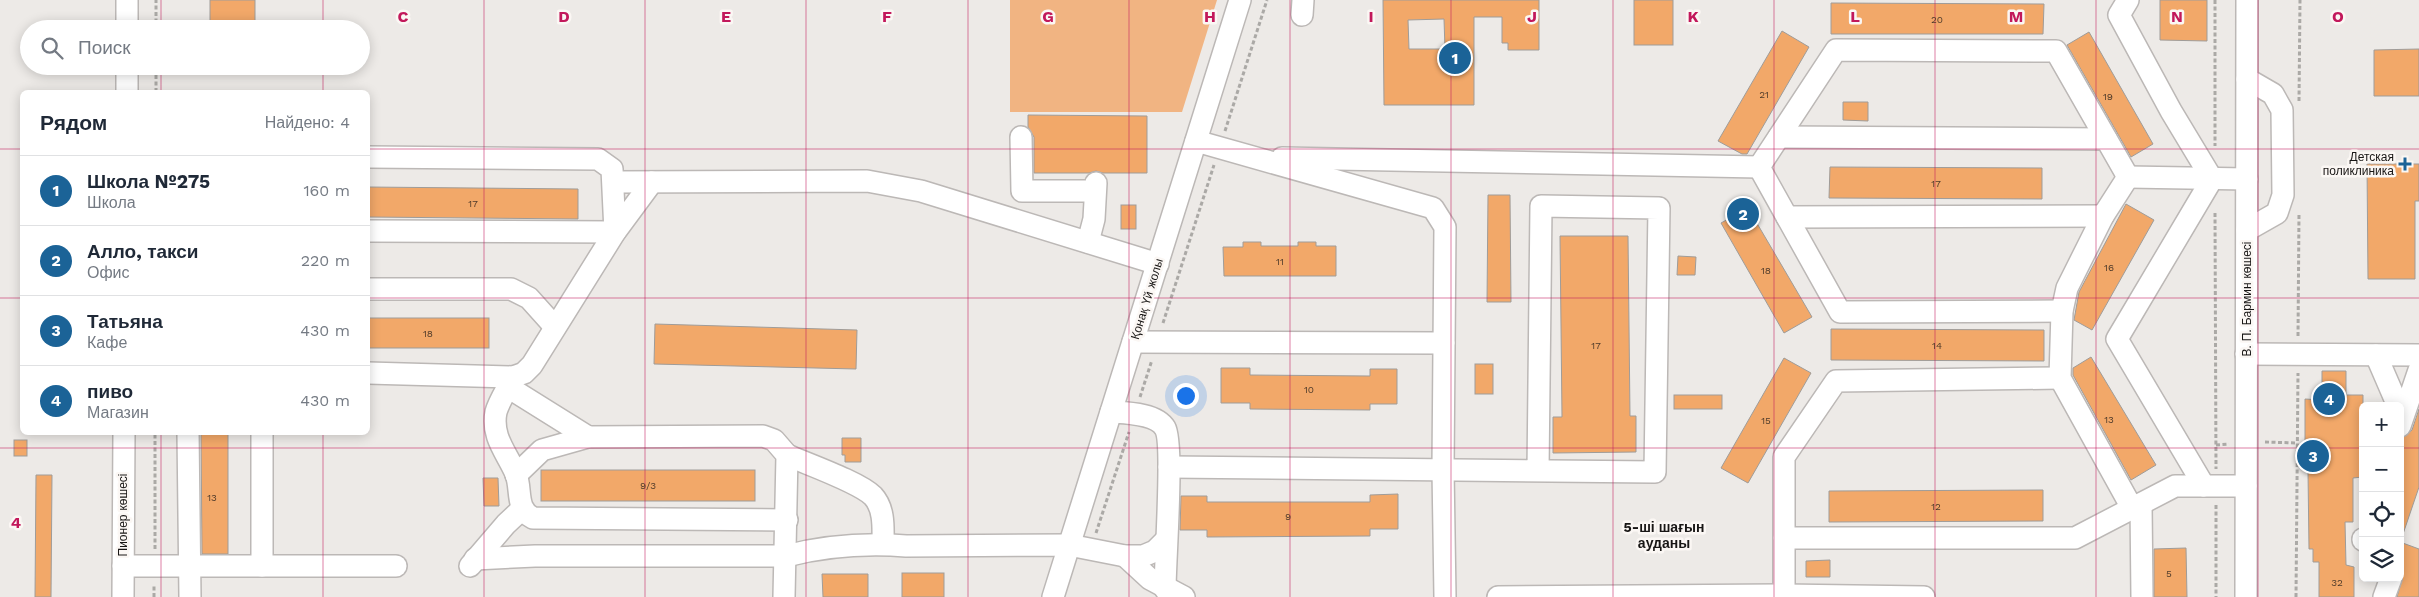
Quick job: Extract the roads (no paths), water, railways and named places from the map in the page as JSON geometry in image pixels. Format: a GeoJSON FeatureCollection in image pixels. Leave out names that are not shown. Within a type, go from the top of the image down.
{"type":"FeatureCollection","features":[{"type":"Feature","properties":{"kind":"street"},"geometry":{"type":"LineString","coordinates":[[127,20],[128,0]]}},
{"type":"Feature","properties":{"kind":"street","name":"Қонақ Үй жолы"},"geometry":{"type":"LineString","coordinates":[[1053,597],[1240,0]]}},
{"type":"Feature","properties":{"kind":"street"},"geometry":{"type":"LineString","coordinates":[[2128,0],[2119,15],[2171,111],[2212,179]]}},
{"type":"Feature","properties":{"kind":"street","name":"В. П. Бармин көшесі"},"geometry":{"type":"LineString","coordinates":[[2246,597],[2247,0]]}},
{"type":"Feature","properties":{"kind":"street"},"geometry":{"type":"LineString","coordinates":[[1759,167],[1836,50],[2056,51],[2128,178]]}},
{"type":"Feature","properties":{"kind":"street"},"geometry":{"type":"LineString","coordinates":[[127,75],[127,90]]}},
{"type":"Feature","properties":{"kind":"street"},"geometry":{"type":"LineString","coordinates":[[2247,79],[2273,94],[2282,110],[2283,196],[2277,213],[2247,230]]}},
{"type":"Feature","properties":{"kind":"street"},"geometry":{"type":"LineString","coordinates":[[1021,137],[1022,191],[1096,187],[1094,219],[1088,242]]}},
{"type":"Feature","properties":{"kind":"street"},"geometry":{"type":"LineString","coordinates":[[1779,137],[2106,139]]}},
{"type":"Feature","properties":{"kind":"street"},"geometry":{"type":"LineString","coordinates":[[1196,141],[1433,208],[1445,227],[1443,469],[1445,597]]}},
{"type":"Feature","properties":{"kind":"street"},"geometry":{"type":"LineString","coordinates":[[370,157],[598,159],[612,169],[615,232]]}},
{"type":"Feature","properties":{"kind":"street"},"geometry":{"type":"LineString","coordinates":[[1260,158],[1316,157],[1759,167]]}},
{"type":"Feature","properties":{"kind":"street"},"geometry":{"type":"LineString","coordinates":[[1759,167],[1840,312],[2062,311]]}},
{"type":"Feature","properties":{"kind":"street"},"geometry":{"type":"LineString","coordinates":[[2128,178],[2247,179]]}},
{"type":"Feature","properties":{"kind":"street"},"geometry":{"type":"LineString","coordinates":[[2128,178],[2103,216],[2067,288],[2062,311],[2060,378],[2136,506],[2142,597]]}},
{"type":"Feature","properties":{"kind":"street"},"geometry":{"type":"LineString","coordinates":[[2210,486],[2117,339],[2212,179]]}},
{"type":"Feature","properties":{"kind":"street"},"geometry":{"type":"LineString","coordinates":[[614,182],[867,181],[921,191],[1158,264]]}},
{"type":"Feature","properties":{"kind":"street"},"geometry":{"type":"LineString","coordinates":[[652,182],[615,232],[555,326],[532,366],[511,382],[496,412],[496,435],[516,475],[522,509],[533,518],[787,520]]}},
{"type":"Feature","properties":{"kind":"street"},"geometry":{"type":"LineString","coordinates":[[1169,467],[1656,472],[1659,208],[1541,206],[1538,470]]}},
{"type":"Feature","properties":{"kind":"street"},"geometry":{"type":"LineString","coordinates":[[1787,217],[2103,216]]}},
{"type":"Feature","properties":{"kind":"street"},"geometry":{"type":"LineString","coordinates":[[370,231],[615,232]]}},
{"type":"Feature","properties":{"kind":"street"},"geometry":{"type":"LineString","coordinates":[[370,289],[510,289],[529,298],[555,326]]}},
{"type":"Feature","properties":{"kind":"street"},"geometry":{"type":"LineString","coordinates":[[1133,342],[1444,343]]}},
{"type":"Feature","properties":{"kind":"street"},"geometry":{"type":"LineString","coordinates":[[2246,354],[2419,355]]}},
{"type":"Feature","properties":{"kind":"street"},"geometry":{"type":"LineString","coordinates":[[2376,355],[2395,402]]}},
{"type":"Feature","properties":{"kind":"street"},"geometry":{"type":"LineString","coordinates":[[2404,406],[2419,370]]}},
{"type":"Feature","properties":{"kind":"street"},"geometry":{"type":"LineString","coordinates":[[370,373],[511,382],[588,437]]}},
{"type":"Feature","properties":{"kind":"street"},"geometry":{"type":"LineString","coordinates":[[1784,596],[1784,457],[1836,381],[2060,378]]}},
{"type":"Feature","properties":{"kind":"street"},"geometry":{"type":"LineString","coordinates":[[1111,412],[1135,414],[1160,423],[1164,428],[1169,467],[1166,540],[1174,593]]}},
{"type":"Feature","properties":{"kind":"street","name":"Пионер көшесі"},"geometry":{"type":"LineString","coordinates":[[123,597],[124,435]]}},
{"type":"Feature","properties":{"kind":"street"},"geometry":{"type":"LineString","coordinates":[[188,435],[190,597]]}},
{"type":"Feature","properties":{"kind":"street"},"geometry":{"type":"LineString","coordinates":[[262,435],[262,566]]}},
{"type":"Feature","properties":{"kind":"street"},"geometry":{"type":"LineString","coordinates":[[516,475],[542,450],[588,437],[763,436],[774,440],[787,455],[855,485],[874,496],[883,515],[883,544]]}},
{"type":"Feature","properties":{"kind":"street"},"geometry":{"type":"LineString","coordinates":[[784,597],[787,455]]}},
{"type":"Feature","properties":{"kind":"street"},"geometry":{"type":"LineString","coordinates":[[1784,538],[2075,538],[2174,486],[2246,486]]}},
{"type":"Feature","properties":{"kind":"street"},"geometry":{"type":"LineString","coordinates":[[522,509],[506,524],[471,564],[535,556],[786,556],[815,548],[883,544],[1069,545],[1125,556],[1143,556],[1155,550],[1166,540]]}},
{"type":"Feature","properties":{"kind":"street"},"geometry":{"type":"LineString","coordinates":[[1125,556],[1174,593]]}},
{"type":"Feature","properties":{"kind":"street"},"geometry":{"type":"LineString","coordinates":[[123,566],[396,566]]}},
{"type":"Feature","properties":{"kind":"street"},"geometry":{"type":"LineString","coordinates":[[2384,597],[2390,582]]}},
{"type":"Feature","properties":{"kind":"street"},"geometry":{"type":"LineString","coordinates":[[1498,597],[1924,597]]}},
{"type":"Feature","properties":{"kind":"place","name":"Школа №275"},"geometry":{"type":"Point","coordinates":[1455,58]}},
{"type":"Feature","properties":{"kind":"place","name":"Детская поликлиника"},"geometry":{"type":"Point","coordinates":[2405,164]}},
{"type":"Feature","properties":{"kind":"place","name":"Алло, такси"},"geometry":{"type":"Point","coordinates":[1743,214]}},
{"type":"Feature","properties":{"kind":"place","name":"пиво"},"geometry":{"type":"Point","coordinates":[2329,399]}},
{"type":"Feature","properties":{"kind":"place","name":"Татьяна"},"geometry":{"type":"Point","coordinates":[2313,456]}},
{"type":"Feature","properties":{"kind":"district","name":"5-ші шағын ауданы"},"geometry":{"type":"Point","coordinates":[1664,536]}}]}
